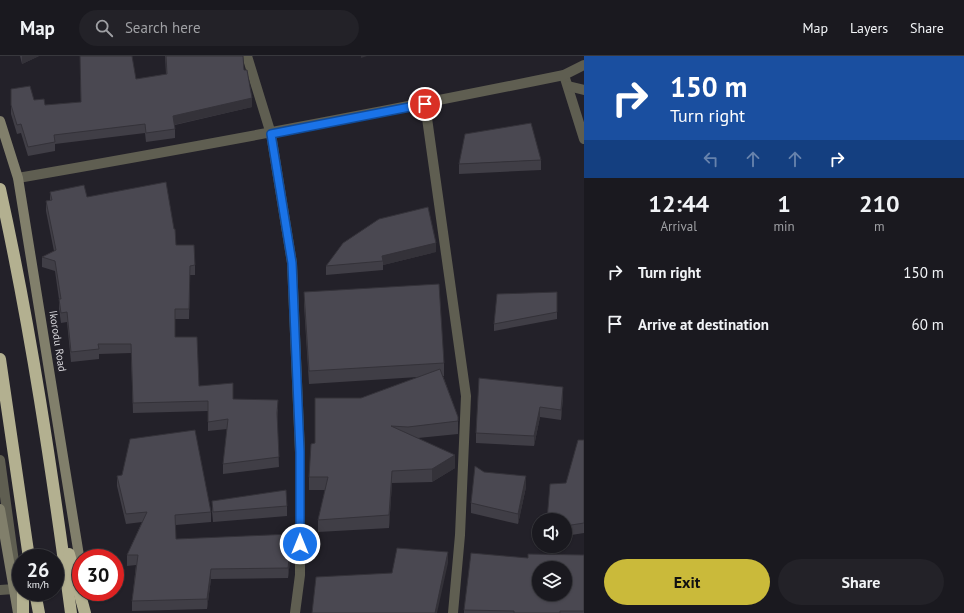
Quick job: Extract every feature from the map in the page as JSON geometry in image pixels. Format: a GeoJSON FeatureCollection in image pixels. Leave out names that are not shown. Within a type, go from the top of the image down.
{"type":"FeatureCollection","features":[{"type":"Feature","properties":{"kind":"highway"},"geometry":{"type":"LineString","coordinates":[[0,189],[15,257],[56,506],[71,613]]}},
{"type":"Feature","properties":{"kind":"highway"},"geometry":{"type":"LineString","coordinates":[[0,359],[20,507],[27,549]]}},
{"type":"Feature","properties":{"kind":"highway"},"geometry":{"type":"LineString","coordinates":[[56,506],[87,613]]}},
{"type":"Feature","properties":{"kind":"highway"},"geometry":{"type":"LineString","coordinates":[[20,507],[22,549]]}},
{"type":"Feature","properties":{"kind":"highway"},"geometry":{"type":"LineString","coordinates":[[19,601],[21,613]]}},
{"type":"Feature","properties":{"kind":"highway"},"geometry":{"type":"LineString","coordinates":[[37,601],[39,613]]}},
{"type":"Feature","properties":{"kind":"street"},"geometry":{"type":"LineString","coordinates":[[248,56],[271,134],[292,263],[296,329],[300,452],[300,575],[295,613]]}},
{"type":"Feature","properties":{"kind":"street"},"geometry":{"type":"LineString","coordinates":[[18,178],[271,134],[425,104],[564,75],[584,65]]}},
{"type":"Feature","properties":{"kind":"street"},"geometry":{"type":"LineString","coordinates":[[564,75],[584,138]]}},
{"type":"Feature","properties":{"kind":"street"},"geometry":{"type":"LineString","coordinates":[[568,86],[584,90]]}},
{"type":"Feature","properties":{"kind":"street"},"geometry":{"type":"LineString","coordinates":[[425,104],[466,396],[460,535],[453,613]]}},
{"type":"Feature","properties":{"kind":"street","name":"Ikorodu Road"},"geometry":{"type":"LineString","coordinates":[[0,121],[18,178],[78,549]]}},
{"type":"Feature","properties":{"kind":"street"},"geometry":{"type":"LineString","coordinates":[[0,460],[14,550],[21,613]]}},
{"type":"Feature","properties":{"kind":"street"},"geometry":{"type":"LineString","coordinates":[[0,509],[12,563]]}},
{"type":"Feature","properties":{"kind":"street"},"geometry":{"type":"LineString","coordinates":[[0,590],[12,590]]}},
{"type":"Feature","properties":{"kind":"street"},"geometry":{"type":"LineString","coordinates":[[86,601],[87,613]]}},
{"type":"Feature","properties":{"kind":"building"},"geometry":{"type":"Polygon","coordinates":[[[80,56],[132,56],[136,79],[167,74],[166,56],[243,56],[244,70],[247,70],[252,98],[173,116],[175,129],[146,133],[145,124],[54,135],[55,142],[28,147],[21,124],[17,125],[11,105],[11,89],[30,86],[34,100],[44,99],[45,105],[81,102],[80,56]]]}},
{"type":"Feature","properties":{"kind":"building"},"geometry":{"type":"Polygon","coordinates":[[[531,123],[541,160],[459,164],[465,134],[531,123]]]}},
{"type":"Feature","properties":{"kind":"building"},"geometry":{"type":"Polygon","coordinates":[[[166,182],[175,229],[176,245],[194,245],[195,265],[190,266],[189,309],[175,309],[175,337],[197,337],[199,386],[233,383],[233,399],[278,400],[277,413],[279,457],[223,464],[228,419],[208,422],[208,401],[133,403],[131,344],[98,344],[99,349],[71,352],[67,312],[61,313],[59,299],[61,299],[55,261],[42,257],[56,250],[46,201],[52,200],[50,192],[84,185],[87,197],[166,182]]]}},
{"type":"Feature","properties":{"kind":"building"},"geometry":{"type":"Polygon","coordinates":[[[428,207],[436,243],[382,256],[383,261],[326,266],[343,243],[379,219],[428,207]]]}},
{"type":"Feature","properties":{"kind":"building"},"geometry":{"type":"Polygon","coordinates":[[[439,284],[444,363],[309,371],[304,292],[439,284]]]}},
{"type":"Feature","properties":{"kind":"building"},"geometry":{"type":"Polygon","coordinates":[[[557,292],[557,312],[494,324],[497,294],[557,292]]]}},
{"type":"Feature","properties":{"kind":"building"},"geometry":{"type":"Polygon","coordinates":[[[440,369],[458,417],[458,421],[408,427],[391,426],[455,455],[432,469],[392,471],[389,515],[318,520],[328,477],[309,477],[311,444],[315,443],[315,398],[361,398],[440,369]]]}},
{"type":"Feature","properties":{"kind":"building"},"geometry":{"type":"Polygon","coordinates":[[[479,378],[563,387],[561,410],[540,407],[534,436],[476,433],[479,378]]]}},
{"type":"Feature","properties":{"kind":"building"},"geometry":{"type":"Polygon","coordinates":[[[195,430],[211,512],[175,515],[176,539],[292,534],[288,568],[211,569],[207,599],[132,601],[138,555],[127,555],[147,512],[126,514],[117,476],[122,475],[130,439],[195,430]]]}},
{"type":"Feature","properties":{"kind":"building"},"geometry":{"type":"Polygon","coordinates":[[[578,440],[584,440],[584,523],[572,525],[572,513],[548,513],[550,484],[566,483],[578,440]]]}},
{"type":"Feature","properties":{"kind":"building"},"geometry":{"type":"Polygon","coordinates":[[[475,466],[484,472],[526,476],[518,514],[471,503],[475,466]]]}},
{"type":"Feature","properties":{"kind":"building"},"geometry":{"type":"Polygon","coordinates":[[[286,490],[287,506],[213,512],[212,501],[286,490]]]}},
{"type":"Feature","properties":{"kind":"building"},"geometry":{"type":"Polygon","coordinates":[[[397,548],[448,552],[435,613],[312,613],[316,577],[392,573],[397,548]]]}},
{"type":"Feature","properties":{"kind":"building"},"geometry":{"type":"Polygon","coordinates":[[[471,553],[528,558],[528,554],[584,555],[584,611],[560,611],[560,613],[514,613],[514,611],[464,610],[471,553]]]}},
{"type":"Feature","properties":{"kind":"route"},"geometry":{"type":"LineString","coordinates":[[300,544],[300,452],[296,329],[292,263],[271,134],[425,104]]}}]}
